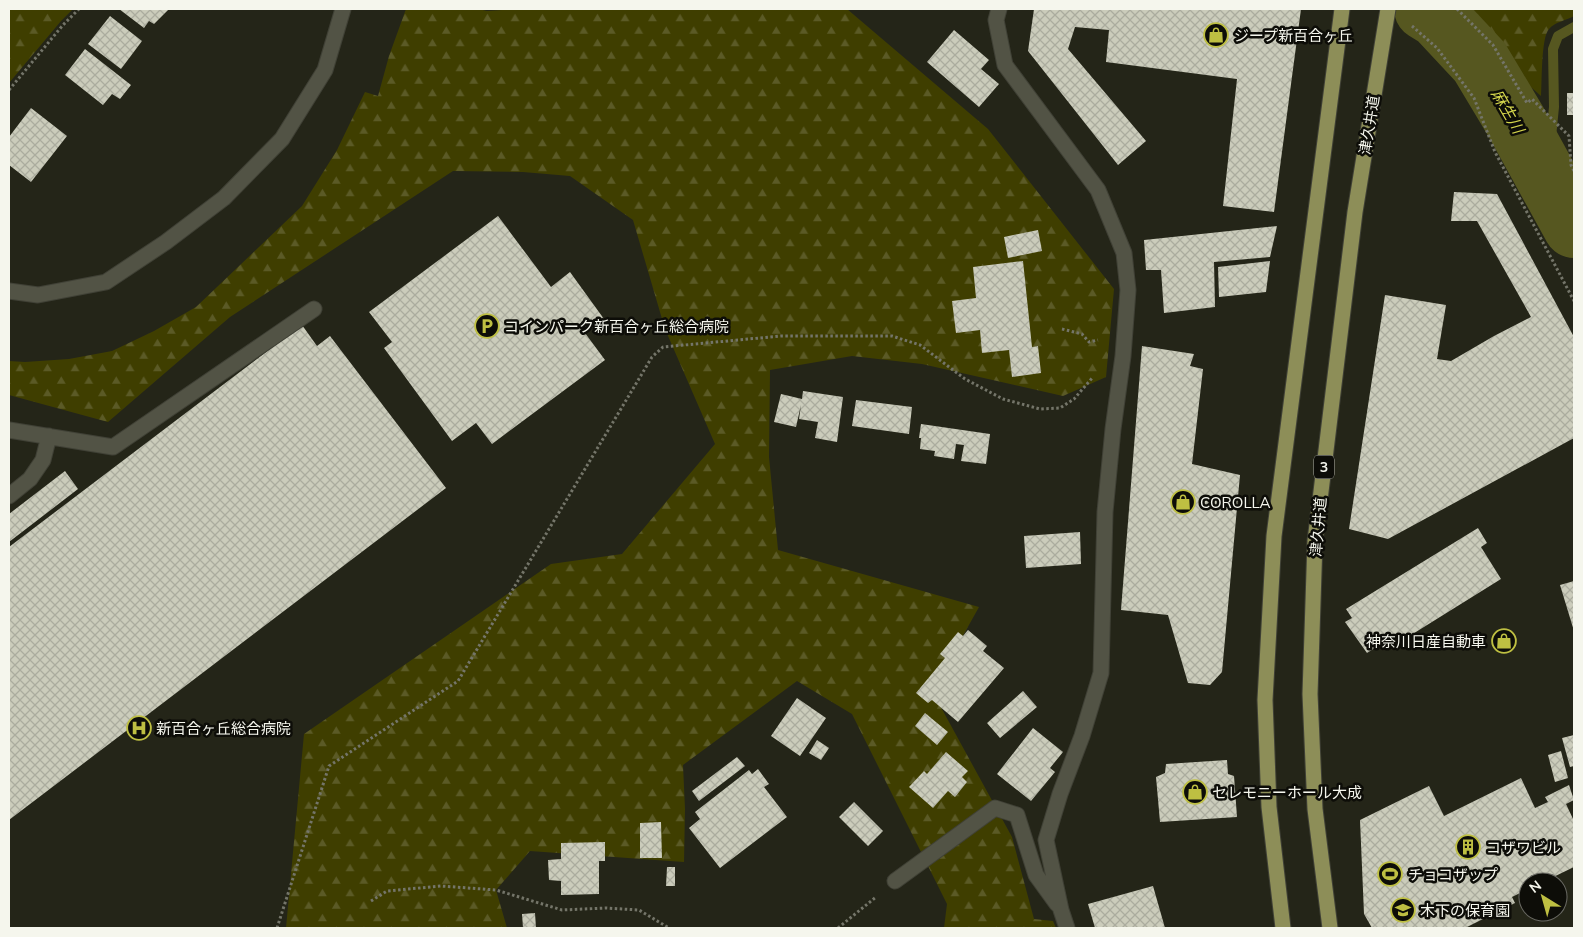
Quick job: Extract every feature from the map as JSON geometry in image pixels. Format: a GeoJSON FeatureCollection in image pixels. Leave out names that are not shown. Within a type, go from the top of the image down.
{"type":"FeatureCollection","features":[{"type":"Feature","properties":{"kind":"main road"},"geometry":{"type":"LineString","coordinates":[[1283,928],[1269,807],[1265,700],[1274,536],[1342,9]]}},
{"type":"Feature","properties":{"kind":"main road","name":"津久井道"},"geometry":{"type":"LineString","coordinates":[[1330,928],[1315,809],[1310,694],[1315,541],[1355,212],[1388,9]]}},
{"type":"Feature","properties":{"kind":"street"},"geometry":{"type":"LineString","coordinates":[[9,290],[38,295],[106,282],[166,242],[224,198],[282,139],[325,70],[343,9]]}},
{"type":"Feature","properties":{"kind":"street"},"geometry":{"type":"LineString","coordinates":[[999,9],[996,20],[1005,65],[1098,190],[1124,253],[1128,290],[1123,356],[1112,429],[1105,512],[1101,673],[1082,736],[1060,794],[1046,840],[1060,910],[1067,928]]}},
{"type":"Feature","properties":{"kind":"street"},"geometry":{"type":"LineString","coordinates":[[9,430],[112,447],[314,309]]}},
{"type":"Feature","properties":{"kind":"street"},"geometry":{"type":"LineString","coordinates":[[9,496],[30,480],[44,460],[49,436]]}},
{"type":"Feature","properties":{"kind":"street"},"geometry":{"type":"LineString","coordinates":[[895,881],[995,808],[1017,815],[1036,875],[1060,910]]}},
{"type":"Feature","properties":{"kind":"path"},"geometry":{"type":"LineString","coordinates":[[9,90],[63,24],[79,9]]}},
{"type":"Feature","properties":{"kind":"path"},"geometry":{"type":"LineString","coordinates":[[1457,9],[1493,45],[1527,103],[1532,99],[1569,136],[1571,166],[1574,171]]}},
{"type":"Feature","properties":{"kind":"path"},"geometry":{"type":"LineString","coordinates":[[1410,24],[1437,48],[1474,98],[1495,152],[1574,301]]}},
{"type":"Feature","properties":{"kind":"path"},"geometry":{"type":"LineString","coordinates":[[1062,329],[1082,334],[1089,342],[1125,333]]}},
{"type":"Feature","properties":{"kind":"path"},"geometry":{"type":"LineString","coordinates":[[276,928],[329,766],[458,681],[652,357],[663,347],[781,336],[892,336],[920,345],[965,379],[1004,398],[1040,409],[1060,408],[1074,400],[1112,356],[1123,356]]}},
{"type":"Feature","properties":{"kind":"path"},"geometry":{"type":"LineString","coordinates":[[838,928],[895,881]]}},
{"type":"Feature","properties":{"kind":"path"},"geometry":{"type":"LineString","coordinates":[[371,901],[387,891],[441,886],[496,890],[562,910],[606,908],[639,910],[669,928]]}},
{"type":"Feature","properties":{"kind":"green space"},"geometry":{"type":"Polygon","coordinates":[[[9,9],[73,9],[9,83],[9,9]]]}},
{"type":"Feature","properties":{"kind":"green space"},"geometry":{"type":"Polygon","coordinates":[[[406,9],[478,9],[487,11],[517,9],[847,9],[988,129],[1114,289],[1106,377],[1063,396],[922,364],[852,356],[770,370],[769,457],[778,550],[979,607],[932,691],[1012,837],[1034,919],[1053,921],[1056,928],[944,928],[947,904],[852,714],[797,681],[683,765],[685,809],[684,862],[530,851],[496,890],[507,928],[286,928],[304,734],[551,564],[622,554],[715,444],[665,329],[633,220],[570,176],[523,172],[453,171],[230,317],[108,422],[9,395],[9,361],[25,362],[69,359],[112,351],[154,331],[196,307],[302,206],[337,150],[365,92],[378,96],[389,56],[406,9]]]}},
{"type":"Feature","properties":{"kind":"green space"},"geometry":{"type":"Polygon","coordinates":[[[1467,9],[1574,9],[1574,16],[1554,25],[1546,34],[1543,50],[1541,96],[1523,80],[1485,27],[1467,9]]]}},
{"type":"Feature","properties":{"kind":"building"},"geometry":{"type":"Polygon","coordinates":[[[119,9],[169,9],[154,24],[149,21],[144,28],[119,9]]]}},
{"type":"Feature","properties":{"kind":"building"},"geometry":{"type":"Polygon","coordinates":[[[1034,9],[1301,9],[1274,212],[1223,206],[1237,79],[1106,62],[1109,30],[1075,27],[1068,49],[1146,141],[1118,165],[1028,51],[1034,9]]]}},
{"type":"Feature","properties":{"kind":"building"},"geometry":{"type":"Polygon","coordinates":[[[110,16],[142,41],[121,69],[88,44],[110,16]]]}},
{"type":"Feature","properties":{"kind":"building"},"geometry":{"type":"Polygon","coordinates":[[[954,30],[989,60],[981,69],[999,84],[979,107],[927,62],[954,30]]]}},
{"type":"Feature","properties":{"kind":"building"},"geometry":{"type":"Polygon","coordinates":[[[85,49],[131,85],[120,99],[112,94],[103,105],[65,75],[85,49]]]}},
{"type":"Feature","properties":{"kind":"building"},"geometry":{"type":"Polygon","coordinates":[[[1567,93],[1574,93],[1574,115],[1567,115],[1567,93]]]}},
{"type":"Feature","properties":{"kind":"building"},"geometry":{"type":"Polygon","coordinates":[[[31,108],[67,136],[31,182],[9,165],[9,137],[31,108]]]}},
{"type":"Feature","properties":{"kind":"building"},"geometry":{"type":"Polygon","coordinates":[[[1454,192],[1497,194],[1574,337],[1574,438],[1388,539],[1349,529],[1385,295],[1446,305],[1437,359],[1451,361],[1531,317],[1477,221],[1451,221],[1454,192]]]}},
{"type":"Feature","properties":{"kind":"building","name":"コインパーク新百合ヶ丘総合病院"},"geometry":{"type":"Polygon","coordinates":[[[498,216],[551,287],[570,272],[604,319],[585,333],[605,360],[492,444],[476,423],[452,441],[384,348],[392,342],[369,312],[498,216]]]}},
{"type":"Feature","properties":{"kind":"building"},"geometry":{"type":"Polygon","coordinates":[[[1277,226],[1270,257],[1214,262],[1215,307],[1164,313],[1161,270],[1146,270],[1144,240],[1277,226]]]}},
{"type":"Feature","properties":{"kind":"building"},"geometry":{"type":"Polygon","coordinates":[[[1038,230],[1042,251],[1008,258],[1004,237],[1038,230]]]}},
{"type":"Feature","properties":{"kind":"building"},"geometry":{"type":"Polygon","coordinates":[[[1023,261],[1032,347],[1038,346],[1041,373],[1012,377],[1009,350],[982,353],[980,330],[956,333],[952,301],[976,298],[973,267],[1023,261]]]}},
{"type":"Feature","properties":{"kind":"building"},"geometry":{"type":"Polygon","coordinates":[[[1270,261],[1266,292],[1219,297],[1218,267],[1270,261]]]}},
{"type":"Feature","properties":{"kind":"building","name":"新百合ヶ丘総合病院"},"geometry":{"type":"Polygon","coordinates":[[[302,325],[317,346],[330,336],[446,488],[9,820],[9,547],[302,325]]]}},
{"type":"Feature","properties":{"kind":"building"},"geometry":{"type":"Polygon","coordinates":[[[1142,346],[1194,354],[1190,366],[1203,369],[1192,464],[1240,475],[1222,672],[1210,685],[1188,683],[1168,615],[1121,610],[1142,346]]]}},
{"type":"Feature","properties":{"kind":"building"},"geometry":{"type":"Polygon","coordinates":[[[803,391],[843,397],[837,442],[815,438],[818,422],[799,419],[801,405],[796,427],[774,422],[781,394],[802,399],[803,391]]]}},
{"type":"Feature","properties":{"kind":"building"},"geometry":{"type":"Polygon","coordinates":[[[856,400],[912,407],[909,434],[852,426],[856,400]]]}},
{"type":"Feature","properties":{"kind":"building"},"geometry":{"type":"Polygon","coordinates":[[[921,424],[990,434],[986,464],[961,461],[964,445],[956,444],[954,459],[934,456],[935,451],[920,449],[921,424]]]}},
{"type":"Feature","properties":{"kind":"building"},"geometry":{"type":"Polygon","coordinates":[[[65,471],[78,489],[9,542],[9,514],[65,471]]]}},
{"type":"Feature","properties":{"kind":"building"},"geometry":{"type":"Polygon","coordinates":[[[1478,528],[1487,543],[1481,547],[1501,579],[1395,645],[1390,638],[1367,653],[1345,622],[1352,618],[1346,609],[1478,528]]]}},
{"type":"Feature","properties":{"kind":"building"},"geometry":{"type":"Polygon","coordinates":[[[1080,532],[1081,564],[1026,568],[1024,536],[1080,532]]]}},
{"type":"Feature","properties":{"kind":"building"},"geometry":{"type":"Polygon","coordinates":[[[1574,581],[1574,631],[1560,585],[1574,581]]]}},
{"type":"Feature","properties":{"kind":"building"},"geometry":{"type":"Polygon","coordinates":[[[968,630],[987,646],[983,651],[1004,668],[958,722],[932,700],[928,703],[916,693],[945,658],[940,654],[958,632],[963,636],[968,630]]]}},
{"type":"Feature","properties":{"kind":"building"},"geometry":{"type":"Polygon","coordinates":[[[1023,691],[1037,707],[1000,738],[987,723],[1023,691]]]}},
{"type":"Feature","properties":{"kind":"building"},"geometry":{"type":"Polygon","coordinates":[[[797,698],[826,718],[800,756],[771,736],[797,698]]]}},
{"type":"Feature","properties":{"kind":"building"},"geometry":{"type":"Polygon","coordinates":[[[925,713],[948,732],[937,745],[915,726],[925,713]]]}},
{"type":"Feature","properties":{"kind":"building"},"geometry":{"type":"Polygon","coordinates":[[[1033,728],[1063,752],[1050,768],[1055,772],[1031,801],[997,774],[1033,728]]]}},
{"type":"Feature","properties":{"kind":"building"},"geometry":{"type":"Polygon","coordinates":[[[1574,735],[1574,766],[1570,767],[1562,738],[1574,735]]]}},
{"type":"Feature","properties":{"kind":"building"},"geometry":{"type":"Polygon","coordinates":[[[817,740],[829,748],[821,760],[809,753],[817,740]]]}},
{"type":"Feature","properties":{"kind":"building"},"geometry":{"type":"Polygon","coordinates":[[[1561,751],[1568,778],[1555,782],[1548,755],[1561,751]]]}},
{"type":"Feature","properties":{"kind":"building"},"geometry":{"type":"Polygon","coordinates":[[[946,752],[968,771],[962,777],[967,782],[955,797],[948,791],[933,808],[909,787],[924,771],[927,774],[946,752]]]}},
{"type":"Feature","properties":{"kind":"building"},"geometry":{"type":"Polygon","coordinates":[[[737,757],[745,766],[699,801],[692,791],[737,757]]]}},
{"type":"Feature","properties":{"kind":"building"},"geometry":{"type":"Polygon","coordinates":[[[1227,760],[1228,774],[1234,776],[1237,817],[1160,822],[1156,777],[1165,773],[1166,764],[1227,760]]]}},
{"type":"Feature","properties":{"kind":"building"},"geometry":{"type":"Polygon","coordinates":[[[758,769],[769,784],[764,787],[787,817],[720,868],[689,828],[700,819],[695,812],[749,770],[752,774],[758,769]]]}},
{"type":"Feature","properties":{"kind":"building","name":"コザワビル"},"geometry":{"type":"Polygon","coordinates":[[[1521,778],[1535,808],[1548,802],[1545,797],[1569,785],[1574,800],[1566,804],[1574,821],[1574,867],[1564,872],[1518,872],[1518,894],[1512,897],[1515,903],[1465,928],[1372,928],[1364,914],[1360,820],[1429,786],[1444,816],[1521,778]]]}},
{"type":"Feature","properties":{"kind":"building"},"geometry":{"type":"Polygon","coordinates":[[[854,802],[883,831],[868,846],[839,817],[854,802]]]}},
{"type":"Feature","properties":{"kind":"building"},"geometry":{"type":"Polygon","coordinates":[[[661,822],[662,858],[640,858],[640,823],[661,822]]]}},
{"type":"Feature","properties":{"kind":"building"},"geometry":{"type":"Polygon","coordinates":[[[605,842],[605,861],[599,861],[599,894],[561,895],[561,881],[549,880],[548,860],[561,859],[561,843],[605,842]]]}},
{"type":"Feature","properties":{"kind":"building"},"geometry":{"type":"Polygon","coordinates":[[[667,867],[675,867],[675,886],[666,886],[667,867]]]}},
{"type":"Feature","properties":{"kind":"building"},"geometry":{"type":"Polygon","coordinates":[[[1153,886],[1165,928],[1095,928],[1088,904],[1153,886]]]}},
{"type":"Feature","properties":{"kind":"building"},"geometry":{"type":"Polygon","coordinates":[[[535,913],[536,928],[523,928],[522,914],[535,913]]]}},
{"type":"Feature","properties":{"kind":"waterway","name":"麻生川"},"geometry":{"type":"LineString","coordinates":[[1425,9],[1438,17],[1480,62],[1516,122],[1574,227]]}},
{"type":"Feature","properties":{"kind":"waterway"},"geometry":{"type":"LineString","coordinates":[[1547,177],[1554,107],[1553,49],[1558,36],[1574,27]]}},
{"type":"Feature","properties":{"kind":"place","name":"ジープ新百合ヶ丘"},"geometry":{"type":"Point","coordinates":[1216,35]}},
{"type":"Feature","properties":{"kind":"place","name":"コインパーク新百合ヶ丘総合病院"},"geometry":{"type":"Point","coordinates":[487,326]}},
{"type":"Feature","properties":{"kind":"place","name":"COROLLA"},"geometry":{"type":"Point","coordinates":[1183,502]}},
{"type":"Feature","properties":{"kind":"place","name":"神奈川日産自動車"},"geometry":{"type":"Point","coordinates":[1504,641]}},
{"type":"Feature","properties":{"kind":"place","name":"新百合ヶ丘総合病院"},"geometry":{"type":"Point","coordinates":[139,728]}},
{"type":"Feature","properties":{"kind":"place","name":"セレモニーホール大成"},"geometry":{"type":"Point","coordinates":[1195,792]}},
{"type":"Feature","properties":{"kind":"place","name":"コザワビル"},"geometry":{"type":"Point","coordinates":[1468,847]}},
{"type":"Feature","properties":{"kind":"place","name":"チョコザップ"},"geometry":{"type":"Point","coordinates":[1390,874]}},
{"type":"Feature","properties":{"kind":"place","name":"木下の保育園"},"geometry":{"type":"Point","coordinates":[1403,910]}}]}
